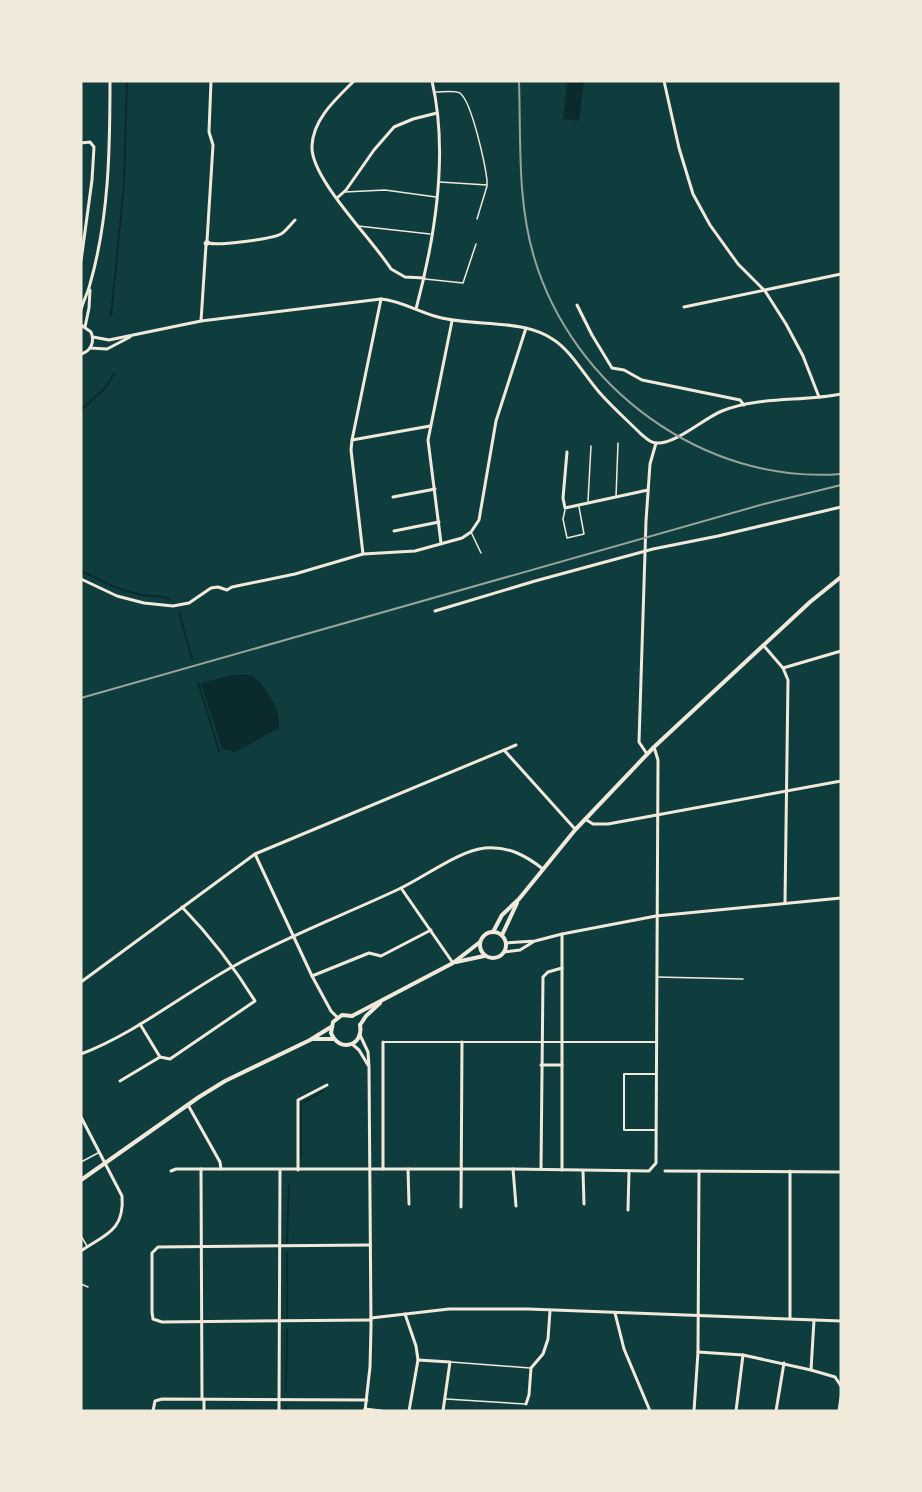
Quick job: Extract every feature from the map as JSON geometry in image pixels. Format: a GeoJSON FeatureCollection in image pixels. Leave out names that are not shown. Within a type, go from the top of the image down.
{"type":"FeatureCollection","features":[{"type":"Feature","properties":{"kind":"main road"},"geometry":{"type":"LineString","coordinates":[[493,932],[502,915],[519,899],[575,830],[647,754],[810,602],[841,577]]}},
{"type":"Feature","properties":{"kind":"main road"},"geometry":{"type":"LineString","coordinates":[[502,935],[519,899]]}},
{"type":"Feature","properties":{"kind":"main road"},"geometry":{"type":"LineString","coordinates":[[81,1180],[187,1104],[235,1076],[312,1039],[331,1027],[338,1017],[352,1016],[453,963],[480,942],[484,935],[493,932],[502,935],[506,942],[504,952],[495,958],[484,956],[453,963]]}},
{"type":"Feature","properties":{"kind":"main road"},"geometry":{"type":"LineString","coordinates":[[480,942],[480,950],[484,956]]}},
{"type":"Feature","properties":{"kind":"main road"},"geometry":{"type":"LineString","coordinates":[[312,1039],[333,1039],[341,1045],[352,1044],[360,1035],[360,1025],[366,1016],[383,1001]]}},
{"type":"Feature","properties":{"kind":"main road"},"geometry":{"type":"LineString","coordinates":[[352,1016],[360,1025]]}},
{"type":"Feature","properties":{"kind":"main road"},"geometry":{"type":"LineString","coordinates":[[331,1027],[333,1039]]}},
{"type":"Feature","properties":{"kind":"street"},"geometry":{"type":"LineString","coordinates":[[110,81],[110,153],[105,203],[90,285],[89,308],[83,326],[93,337],[109,340],[201,321],[381,299],[391,300],[430,315],[452,320],[526,328],[542,333],[558,344],[600,393],[648,441],[656,443],[667,442],[722,411],[744,405],[841,394]]}},
{"type":"Feature","properties":{"kind":"street"},"geometry":{"type":"LineString","coordinates":[[201,321],[213,145],[209,132],[211,81]]}},
{"type":"Feature","properties":{"kind":"street"},"geometry":{"type":"LineString","coordinates":[[354,81],[330,105],[315,130],[312,143],[315,164],[326,184],[391,269],[405,277],[424,278]]}},
{"type":"Feature","properties":{"kind":"street"},"geometry":{"type":"LineString","coordinates":[[416,309],[424,278],[439,182],[441,143],[432,81]]}},
{"type":"Feature","properties":{"kind":"street"},"geometry":{"type":"LineString","coordinates":[[664,81],[679,148],[693,194],[710,225],[738,264],[765,291],[803,356],[819,397]]}},
{"type":"Feature","properties":{"kind":"street"},"geometry":{"type":"LineString","coordinates":[[337,198],[345,192],[374,150],[394,127],[437,113]]}},
{"type":"Feature","properties":{"kind":"street"},"geometry":{"type":"LineString","coordinates":[[81,143],[90,142],[94,147],[81,261]]}},
{"type":"Feature","properties":{"kind":"street"},"geometry":{"type":"LineString","coordinates":[[207,243],[214,245],[281,234],[295,220]]}},
{"type":"Feature","properties":{"kind":"street"},"geometry":{"type":"LineString","coordinates":[[684,308],[841,274]]}},
{"type":"Feature","properties":{"kind":"street"},"geometry":{"type":"LineString","coordinates":[[81,310],[90,285]]}},
{"type":"Feature","properties":{"kind":"street"},"geometry":{"type":"LineString","coordinates":[[363,554],[351,450],[381,299]]}},
{"type":"Feature","properties":{"kind":"street"},"geometry":{"type":"LineString","coordinates":[[577,305],[612,368],[624,370],[642,380],[741,400],[744,405]]}},
{"type":"Feature","properties":{"kind":"street"},"geometry":{"type":"LineString","coordinates":[[441,543],[428,440],[452,320]]}},
{"type":"Feature","properties":{"kind":"street"},"geometry":{"type":"LineString","coordinates":[[81,579],[117,596],[144,603],[172,606],[189,603],[218,586],[227,590],[295,574],[363,554],[415,551],[462,538],[471,532],[478,520],[502,398],[526,328]]}},
{"type":"Feature","properties":{"kind":"street"},"geometry":{"type":"LineString","coordinates":[[81,354],[90,348],[107,349],[131,336]]}},
{"type":"Feature","properties":{"kind":"street"},"geometry":{"type":"LineString","coordinates":[[90,348],[93,337]]}},
{"type":"Feature","properties":{"kind":"street"},"geometry":{"type":"LineString","coordinates":[[352,440],[430,426]]}},
{"type":"Feature","properties":{"kind":"street"},"geometry":{"type":"LineString","coordinates":[[647,754],[639,742],[646,521],[650,464],[656,443]]}},
{"type":"Feature","properties":{"kind":"street"},"geometry":{"type":"LineString","coordinates":[[567,452],[563,498],[565,508],[579,507],[648,490]]}},
{"type":"Feature","properties":{"kind":"street"},"geometry":{"type":"LineString","coordinates":[[393,497],[435,489]]}},
{"type":"Feature","properties":{"kind":"street"},"geometry":{"type":"LineString","coordinates":[[435,611],[536,581],[645,553],[841,507]]}},
{"type":"Feature","properties":{"kind":"street"},"geometry":{"type":"LineString","coordinates":[[394,531],[439,522]]}},
{"type":"Feature","properties":{"kind":"street"},"geometry":{"type":"LineString","coordinates":[[764,646],[783,668],[788,680],[785,903]]}},
{"type":"Feature","properties":{"kind":"street"},"geometry":{"type":"LineString","coordinates":[[783,668],[841,651]]}},
{"type":"Feature","properties":{"kind":"street"},"geometry":{"type":"LineString","coordinates":[[81,982],[255,854],[516,745]]}},
{"type":"Feature","properties":{"kind":"street"},"geometry":{"type":"LineString","coordinates":[[171,1171],[176,1169],[541,1169],[649,1171],[656,1163],[658,760],[654,747]]}},
{"type":"Feature","properties":{"kind":"street"},"geometry":{"type":"LineString","coordinates":[[504,750],[575,830]]}},
{"type":"Feature","properties":{"kind":"street"},"geometry":{"type":"LineString","coordinates":[[585,819],[593,824],[601,825],[841,781]]}},
{"type":"Feature","properties":{"kind":"street"},"geometry":{"type":"LineString","coordinates":[[81,1054],[116,1038],[234,966],[401,888],[468,853],[483,848],[510,850],[531,860],[543,869]]}},
{"type":"Feature","properties":{"kind":"street"},"geometry":{"type":"LineString","coordinates":[[255,854],[312,976],[331,1011],[338,1017]]}},
{"type":"Feature","properties":{"kind":"street"},"geometry":{"type":"LineString","coordinates":[[401,888],[453,963]]}},
{"type":"Feature","properties":{"kind":"street"},"geometry":{"type":"LineString","coordinates":[[506,942],[535,941],[657,916],[841,898]]}},
{"type":"Feature","properties":{"kind":"street"},"geometry":{"type":"LineString","coordinates":[[120,1081],[160,1057],[170,1059],[255,1001],[234,966],[182,907]]}},
{"type":"Feature","properties":{"kind":"street"},"geometry":{"type":"LineString","coordinates":[[312,976],[369,953],[381,956],[431,930]]}},
{"type":"Feature","properties":{"kind":"street"},"geometry":{"type":"LineString","coordinates":[[562,934],[562,1170]]}},
{"type":"Feature","properties":{"kind":"street"},"geometry":{"type":"LineString","coordinates":[[504,952],[520,950],[535,941]]}},
{"type":"Feature","properties":{"kind":"street"},"geometry":{"type":"LineString","coordinates":[[541,1169],[543,977],[548,972],[562,968]]}},
{"type":"Feature","properties":{"kind":"street"},"geometry":{"type":"LineString","coordinates":[[140,1024],[160,1057]]}},
{"type":"Feature","properties":{"kind":"street"},"geometry":{"type":"LineString","coordinates":[[360,1035],[368,1052],[369,1067],[371,1319],[365,1410],[381,1411]]}},
{"type":"Feature","properties":{"kind":"street"},"geometry":{"type":"LineString","coordinates":[[461,1207],[462,1041]]}},
{"type":"Feature","properties":{"kind":"street"},"geometry":{"type":"LineString","coordinates":[[383,1169],[383,1042],[657,1042]]}},
{"type":"Feature","properties":{"kind":"street"},"geometry":{"type":"LineString","coordinates":[[352,1044],[359,1050],[369,1067]]}},
{"type":"Feature","properties":{"kind":"street"},"geometry":{"type":"LineString","coordinates":[[541,1065],[562,1065]]}},
{"type":"Feature","properties":{"kind":"street"},"geometry":{"type":"LineString","coordinates":[[656,1130],[624,1130],[624,1074],[657,1074]]}},
{"type":"Feature","properties":{"kind":"street"},"geometry":{"type":"LineString","coordinates":[[298,1170],[298,1100],[327,1085]]}},
{"type":"Feature","properties":{"kind":"street"},"geometry":{"type":"LineString","coordinates":[[187,1104],[220,1162],[221,1169]]}},
{"type":"Feature","properties":{"kind":"street"},"geometry":{"type":"LineString","coordinates":[[81,1117],[122,1196],[123,1206],[118,1223],[111,1232],[81,1251]]}},
{"type":"Feature","properties":{"kind":"street"},"geometry":{"type":"LineString","coordinates":[[279,1411],[280,1169]]}},
{"type":"Feature","properties":{"kind":"street"},"geometry":{"type":"LineString","coordinates":[[408,1169],[409,1204]]}},
{"type":"Feature","properties":{"kind":"street"},"geometry":{"type":"LineString","coordinates":[[513,1169],[516,1206]]}},
{"type":"Feature","properties":{"kind":"street"},"geometry":{"type":"LineString","coordinates":[[201,1170],[204,1411]]}},
{"type":"Feature","properties":{"kind":"street"},"geometry":{"type":"LineString","coordinates":[[583,1171],[584,1204]]}},
{"type":"Feature","properties":{"kind":"street"},"geometry":{"type":"LineString","coordinates":[[628,1210],[629,1171]]}},
{"type":"Feature","properties":{"kind":"street"},"geometry":{"type":"LineString","coordinates":[[665,1171],[841,1172]]}},
{"type":"Feature","properties":{"kind":"street"},"geometry":{"type":"LineString","coordinates":[[694,1411],[698,1352],[699,1171]]}},
{"type":"Feature","properties":{"kind":"street"},"geometry":{"type":"LineString","coordinates":[[790,1171],[790,1318]]}},
{"type":"Feature","properties":{"kind":"street"},"geometry":{"type":"LineString","coordinates":[[370,1245],[164,1246],[154,1250],[152,1257],[153,1319],[157,1321],[279,1322],[371,1319],[450,1310],[528,1309],[841,1321]]}},
{"type":"Feature","properties":{"kind":"street"},"geometry":{"type":"LineString","coordinates":[[526,1404],[531,1368],[543,1354],[550,1311]]}},
{"type":"Feature","properties":{"kind":"street"},"geometry":{"type":"LineString","coordinates":[[615,1313],[624,1349],[650,1411]]}},
{"type":"Feature","properties":{"kind":"street"},"geometry":{"type":"LineString","coordinates":[[405,1314],[416,1346],[418,1360],[409,1411]]}},
{"type":"Feature","properties":{"kind":"street"},"geometry":{"type":"LineString","coordinates":[[812,1370],[814,1320]]}},
{"type":"Feature","properties":{"kind":"street"},"geometry":{"type":"LineString","coordinates":[[698,1352],[743,1355],[784,1363],[835,1377],[841,1386]]}},
{"type":"Feature","properties":{"kind":"street"},"geometry":{"type":"LineString","coordinates":[[736,1411],[743,1355]]}},
{"type":"Feature","properties":{"kind":"street"},"geometry":{"type":"LineString","coordinates":[[418,1360],[450,1362],[443,1411]]}},
{"type":"Feature","properties":{"kind":"street"},"geometry":{"type":"LineString","coordinates":[[777,1411],[784,1363]]}},
{"type":"Feature","properties":{"kind":"street"},"geometry":{"type":"LineString","coordinates":[[839,1411],[841,1397]]}},
{"type":"Feature","properties":{"kind":"street"},"geometry":{"type":"LineString","coordinates":[[153,1411],[153,1404],[158,1399],[367,1400]]}},
{"type":"Feature","properties":{"kind":"lane"},"geometry":{"type":"LineString","coordinates":[[434,92],[456,92],[462,95],[476,128],[485,164],[487,185],[477,219]]}},
{"type":"Feature","properties":{"kind":"lane"},"geometry":{"type":"LineString","coordinates":[[439,182],[487,185]]}},
{"type":"Feature","properties":{"kind":"lane"},"geometry":{"type":"LineString","coordinates":[[345,192],[385,190],[437,197]]}},
{"type":"Feature","properties":{"kind":"lane"},"geometry":{"type":"LineString","coordinates":[[358,226],[431,235]]}},
{"type":"Feature","properties":{"kind":"lane"},"geometry":{"type":"LineString","coordinates":[[424,278],[463,283],[476,244]]}},
{"type":"Feature","properties":{"kind":"lane"},"geometry":{"type":"LineString","coordinates":[[616,498],[618,443]]}},
{"type":"Feature","properties":{"kind":"lane"},"geometry":{"type":"LineString","coordinates":[[588,504],[591,446]]}},
{"type":"Feature","properties":{"kind":"lane"},"geometry":{"type":"LineString","coordinates":[[565,508],[563,519],[567,538],[584,534],[579,507]]}},
{"type":"Feature","properties":{"kind":"lane"},"geometry":{"type":"LineString","coordinates":[[471,532],[481,553]]}},
{"type":"Feature","properties":{"kind":"lane"},"geometry":{"type":"LineString","coordinates":[[656,977],[743,980]]}},
{"type":"Feature","properties":{"kind":"lane"},"geometry":{"type":"LineString","coordinates":[[81,1162],[98,1153]]}},
{"type":"Feature","properties":{"kind":"lane"},"geometry":{"type":"LineString","coordinates":[[81,1236],[88,1246]]}},
{"type":"Feature","properties":{"kind":"lane"},"geometry":{"type":"LineString","coordinates":[[81,1284],[88,1287]]}},
{"type":"Feature","properties":{"kind":"lane"},"geometry":{"type":"LineString","coordinates":[[450,1362],[531,1368]]}},
{"type":"Feature","properties":{"kind":"lane"},"geometry":{"type":"LineString","coordinates":[[445,1399],[526,1404]]}},
{"type":"Feature","properties":{"kind":"water"},"geometry":{"type":"Polygon","coordinates":[[[560,81],[584,81],[579,121],[563,119],[567,83],[560,81]]]}},
{"type":"Feature","properties":{"kind":"water"},"geometry":{"type":"Polygon","coordinates":[[[234,675],[249,675],[260,683],[271,697],[279,721],[279,728],[235,752],[222,749],[201,683],[234,675]]]}},
{"type":"Feature","properties":{"kind":"waterway"},"geometry":{"type":"LineString","coordinates":[[111,316],[124,184],[127,81]]}},
{"type":"Feature","properties":{"kind":"waterway"},"geometry":{"type":"LineString","coordinates":[[81,410],[106,387],[114,374]]}},
{"type":"Feature","properties":{"kind":"waterway"},"geometry":{"type":"LineString","coordinates":[[81,571],[123,590],[170,600]]}},
{"type":"Feature","properties":{"kind":"waterway"},"geometry":{"type":"LineString","coordinates":[[179,612],[192,659]]}},
{"type":"Feature","properties":{"kind":"waterway"},"geometry":{"type":"LineString","coordinates":[[198,682],[219,751]]}},
{"type":"Feature","properties":{"kind":"waterway"},"geometry":{"type":"LineString","coordinates":[[301,1158],[301,1104],[323,1091]]}},
{"type":"Feature","properties":{"kind":"waterway"},"geometry":{"type":"LineString","coordinates":[[287,1243],[289,1186]]}},
{"type":"Feature","properties":{"kind":"waterway"},"geometry":{"type":"LineString","coordinates":[[287,1253],[287,1318]]}},
{"type":"Feature","properties":{"kind":"waterway"},"geometry":{"type":"LineString","coordinates":[[286,1391],[287,1329]]}},
{"type":"Feature","properties":{"kind":"waterway"},"geometry":{"type":"LineString","coordinates":[[286,1406],[286,1411]]}},
{"type":"Feature","properties":{"kind":"railway"},"geometry":{"type":"LineString","coordinates":[[519,81],[522,192],[529,235],[534,257],[552,304],[579,347],[612,386],[650,418],[694,444],[741,463],[790,473],[841,474]]}},
{"type":"Feature","properties":{"kind":"railway"},"geometry":{"type":"LineString","coordinates":[[81,698],[764,504],[841,485]]}}]}
